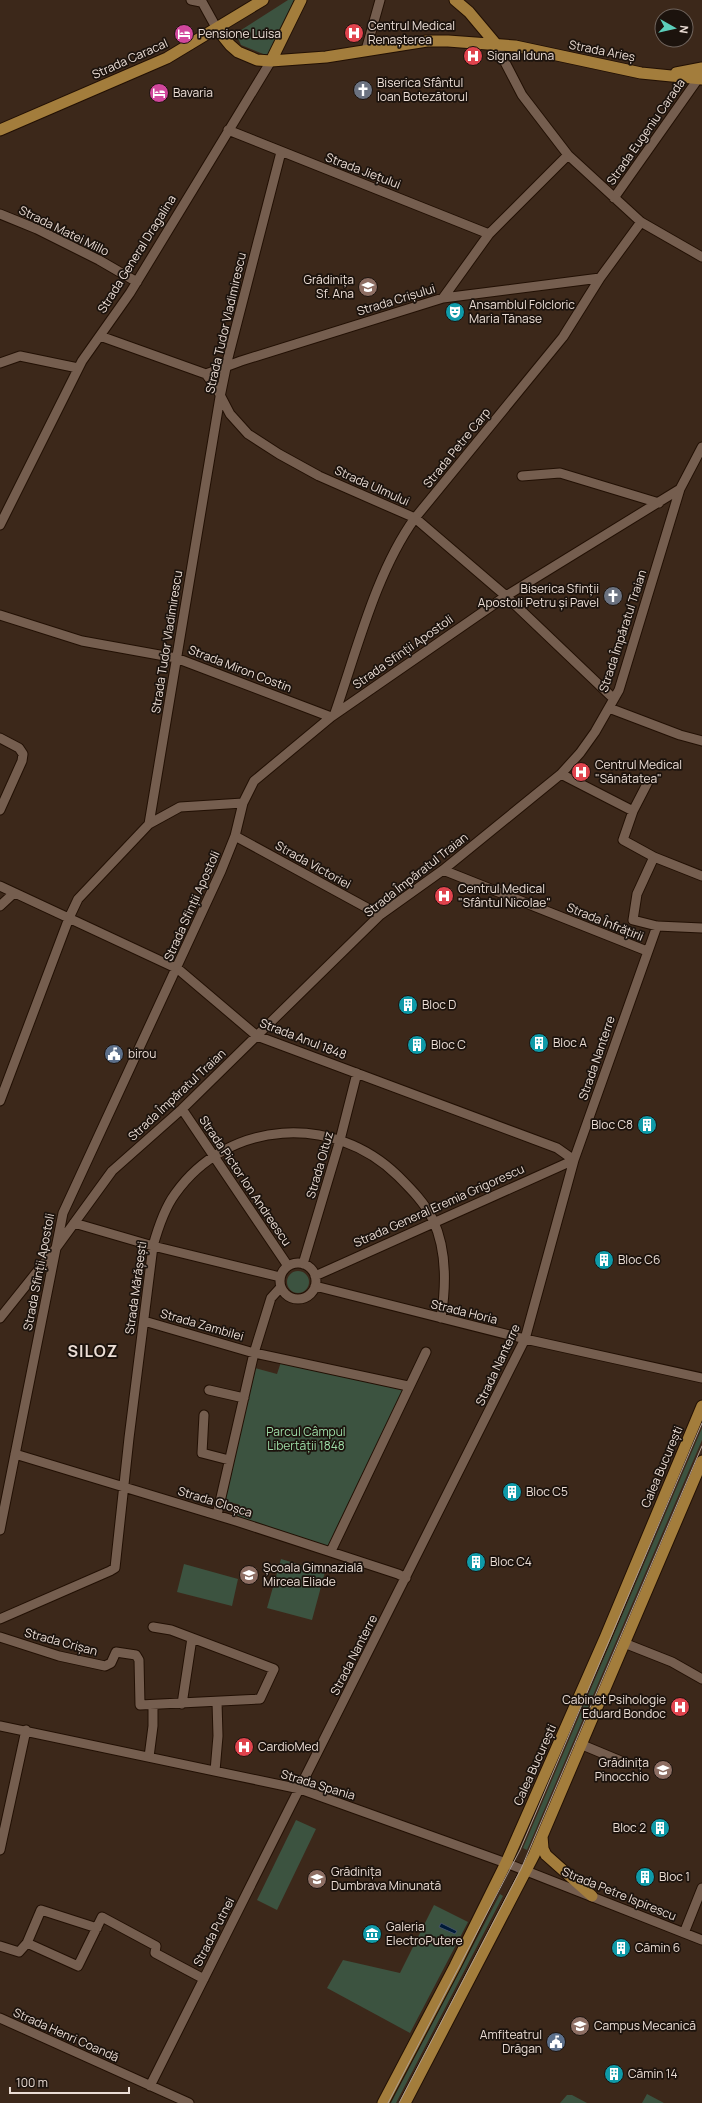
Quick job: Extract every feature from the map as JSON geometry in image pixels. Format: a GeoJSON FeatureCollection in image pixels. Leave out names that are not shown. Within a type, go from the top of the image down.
{"type":"FeatureCollection","features":[{"type":"Feature","properties":{"kind":"main road","name":"Strada Caracal"},"geometry":{"type":"LineString","coordinates":[[0,130],[167,58],[264,0]]}},
{"type":"Feature","properties":{"kind":"main road","name":"Strada General Dragalina"},"geometry":{"type":"LineString","coordinates":[[271,62],[301,0]]}},
{"type":"Feature","properties":{"kind":"main road"},"geometry":{"type":"LineString","coordinates":[[455,0],[469,12],[496,43]]}},
{"type":"Feature","properties":{"kind":"main road","name":"Strada Arieș"},"geometry":{"type":"LineString","coordinates":[[217,28],[238,52],[257,60],[271,62],[326,57],[427,41],[496,43],[641,73],[701,77]]}},
{"type":"Feature","properties":{"kind":"main road","name":"Strada Arieș"},"geometry":{"type":"LineString","coordinates":[[666,75],[702,68]]}},
{"type":"Feature","properties":{"kind":"main road","name":"Calea București"},"geometry":{"type":"LineString","coordinates":[[383,2103],[455,1966],[506,1863],[605,1638],[702,1406]]}},
{"type":"Feature","properties":{"kind":"main road"},"geometry":{"type":"LineString","coordinates":[[405,2103],[526,1871],[702,1461]]}},
{"type":"Feature","properties":{"kind":"main road"},"geometry":{"type":"LineString","coordinates":[[542,1836],[543,1849],[546,1856],[592,1896]]}},
{"type":"Feature","properties":{"kind":"street"},"geometry":{"type":"LineString","coordinates":[[191,0],[201,1],[217,28]]}},
{"type":"Feature","properties":{"kind":"street"},"geometry":{"type":"LineString","coordinates":[[366,50],[380,0]]}},
{"type":"Feature","properties":{"kind":"street"},"geometry":{"type":"LineString","coordinates":[[496,43],[522,95],[568,156],[641,222],[702,257]]}},
{"type":"Feature","properties":{"kind":"street","name":"Strada General Dragalina"},"geometry":{"type":"LineString","coordinates":[[0,525],[78,368],[137,282],[228,130],[271,62]]}},
{"type":"Feature","properties":{"kind":"street","name":"Strada Eugeniu Carada"},"geometry":{"type":"LineString","coordinates":[[614,198],[701,77]]}},
{"type":"Feature","properties":{"kind":"street","name":"Strada Jiețului"},"geometry":{"type":"LineString","coordinates":[[228,130],[489,234]]}},
{"type":"Feature","properties":{"kind":"street","name":"Strada Tudor Vladimirescu"},"geometry":{"type":"LineString","coordinates":[[149,824],[220,397],[280,152]]}},
{"type":"Feature","properties":{"kind":"street"},"geometry":{"type":"LineString","coordinates":[[443,298],[489,234],[568,156]]}},
{"type":"Feature","properties":{"kind":"street","name":"Strada Matei Millo"},"geometry":{"type":"LineString","coordinates":[[0,214],[44,232],[99,260],[137,282]]}},
{"type":"Feature","properties":{"kind":"street","name":"Strada Petre Carp"},"geometry":{"type":"LineString","coordinates":[[333,715],[383,574],[395,548],[415,518],[563,337],[600,278],[641,222]]}},
{"type":"Feature","properties":{"kind":"street","name":"Strada Crișului"},"geometry":{"type":"LineString","coordinates":[[206,374],[227,366],[443,298],[600,278]]}},
{"type":"Feature","properties":{"kind":"street"},"geometry":{"type":"LineString","coordinates":[[100,336],[206,374]]}},
{"type":"Feature","properties":{"kind":"street"},"geometry":{"type":"LineString","coordinates":[[0,363],[20,356],[78,368]]}},
{"type":"Feature","properties":{"kind":"street","name":"Strada Ulmului"},"geometry":{"type":"LineString","coordinates":[[206,374],[230,414],[238,424],[262,444],[319,476],[415,518],[506,596],[614,699]]}},
{"type":"Feature","properties":{"kind":"street","name":"Strada Împăratul Traian"},"geometry":{"type":"LineString","coordinates":[[0,1318],[56,1248],[112,1171],[182,1109],[380,916],[443,870],[561,774],[580,753],[609,708],[623,677],[680,489],[701,449]]}},
{"type":"Feature","properties":{"kind":"street"},"geometry":{"type":"LineString","coordinates":[[522,476],[560,473],[659,503]]}},
{"type":"Feature","properties":{"kind":"street","name":"Strada Sfinții Apostoli"},"geometry":{"type":"LineString","coordinates":[[0,1530],[63,1213],[178,969],[235,836],[243,803],[254,781],[333,715],[506,596],[680,489]]}},
{"type":"Feature","properties":{"kind":"street","name":"Strada Miron Costin"},"geometry":{"type":"LineString","coordinates":[[0,615],[82,642],[176,658],[333,715]]}},
{"type":"Feature","properties":{"kind":"street"},"geometry":{"type":"LineString","coordinates":[[609,708],[680,735],[702,741]]}},
{"type":"Feature","properties":{"kind":"street"},"geometry":{"type":"LineString","coordinates":[[0,738],[20,748],[23,754],[22,761],[0,810]]}},
{"type":"Feature","properties":{"kind":"street"},"geometry":{"type":"LineString","coordinates":[[561,774],[633,811]]}},
{"type":"Feature","properties":{"kind":"street"},"geometry":{"type":"LineString","coordinates":[[648,782],[633,811],[623,840],[654,857],[702,876]]}},
{"type":"Feature","properties":{"kind":"street"},"geometry":{"type":"LineString","coordinates":[[0,1101],[69,918],[78,899],[149,824],[180,807],[243,803]]}},
{"type":"Feature","properties":{"kind":"street","name":"Strada Victoriei"},"geometry":{"type":"LineString","coordinates":[[235,836],[380,916]]}},
{"type":"Feature","properties":{"kind":"street","name":"Strada Înfrățirii"},"geometry":{"type":"LineString","coordinates":[[654,857],[637,894],[633,920],[657,926],[702,928]]}},
{"type":"Feature","properties":{"kind":"street","name":"Strada Înfrățirii"},"geometry":{"type":"LineString","coordinates":[[443,870],[647,951]]}},
{"type":"Feature","properties":{"kind":"street","name":"Strada Anul 1848"},"geometry":{"type":"LineString","coordinates":[[0,886],[178,969],[257,1036],[557,1148],[574,1160]]}},
{"type":"Feature","properties":{"kind":"street"},"geometry":{"type":"LineString","coordinates":[[0,906],[14,893]]}},
{"type":"Feature","properties":{"kind":"street","name":"Strada Nanterre"},"geometry":{"type":"LineString","coordinates":[[300,1789],[525,1339],[574,1160],[657,926]]}},
{"type":"Feature","properties":{"kind":"street","name":"Strada Oituz"},"geometry":{"type":"LineString","coordinates":[[303,1264],[340,1140],[357,1073]]}},
{"type":"Feature","properties":{"kind":"street","name":"Strada Pictor Ion Andreescu"},"geometry":{"type":"LineString","coordinates":[[182,1109],[288,1266]]}},
{"type":"Feature","properties":{"kind":"street","name":"Strada Mărășești"},"geometry":{"type":"LineString","coordinates":[[0,1619],[115,1568],[153,1246],[159,1223],[175,1194],[191,1176],[215,1157],[248,1141],[265,1135],[282,1132],[308,1132],[340,1140],[361,1148],[390,1169],[411,1188],[434,1222],[440,1240],[445,1279],[441,1318]]}},
{"type":"Feature","properties":{"kind":"street","name":"Strada General Eremia Grigorescu"},"geometry":{"type":"LineString","coordinates":[[315,1276],[574,1160]]}},
{"type":"Feature","properties":{"kind":"street"},"geometry":{"type":"LineString","coordinates":[[74,1223],[153,1246],[280,1277]]}},
{"type":"Feature","properties":{"kind":"street"},"geometry":{"type":"LineString","coordinates":[[303,1264],[308,1266],[315,1276],[315,1286],[309,1296],[298,1300],[287,1296],[281,1287],[280,1277],[288,1266],[303,1264]]}},
{"type":"Feature","properties":{"kind":"street","name":"Strada Horia"},"geometry":{"type":"LineString","coordinates":[[315,1286],[525,1339],[702,1378]]}},
{"type":"Feature","properties":{"kind":"street"},"geometry":{"type":"LineString","coordinates":[[217,1515],[254,1353],[271,1298],[281,1287]]}},
{"type":"Feature","properties":{"kind":"street","name":"Strada Zambilei"},"geometry":{"type":"LineString","coordinates":[[144,1321],[254,1353],[408,1386]]}},
{"type":"Feature","properties":{"kind":"street"},"geometry":{"type":"LineString","coordinates":[[331,1551],[408,1386],[426,1352]]}},
{"type":"Feature","properties":{"kind":"street"},"geometry":{"type":"LineString","coordinates":[[209,1390],[244,1398]]}},
{"type":"Feature","properties":{"kind":"street"},"geometry":{"type":"LineString","coordinates":[[204,1415],[202,1453],[229,1460]]}},
{"type":"Feature","properties":{"kind":"street","name":"Strada Cloșca"},"geometry":{"type":"LineString","coordinates":[[15,1454],[124,1486],[331,1551],[406,1578]]}},
{"type":"Feature","properties":{"kind":"street","name":"Strada Crișan"},"geometry":{"type":"LineString","coordinates":[[0,1637],[59,1656],[105,1666],[111,1663],[116,1652],[136,1655],[139,1660],[140,1705],[260,1699],[274,1669],[171,1630],[153,1627]]}},
{"type":"Feature","properties":{"kind":"street"},"geometry":{"type":"LineString","coordinates":[[182,1704],[192,1638]]}},
{"type":"Feature","properties":{"kind":"street"},"geometry":{"type":"LineString","coordinates":[[624,1643],[672,1662],[702,1679]]}},
{"type":"Feature","properties":{"kind":"street"},"geometry":{"type":"LineString","coordinates":[[215,1771],[218,1736],[217,1702]]}},
{"type":"Feature","properties":{"kind":"street"},"geometry":{"type":"LineString","coordinates":[[148,1757],[153,1726],[153,1705]]}},
{"type":"Feature","properties":{"kind":"street","name":"Strada Spania"},"geometry":{"type":"LineString","coordinates":[[0,1726],[26,1730],[300,1789],[526,1871]]}},
{"type":"Feature","properties":{"kind":"street"},"geometry":{"type":"LineString","coordinates":[[0,1850],[26,1730]]}},
{"type":"Feature","properties":{"kind":"street"},"geometry":{"type":"LineString","coordinates":[[580,1744],[628,1764]]}},
{"type":"Feature","properties":{"kind":"street","name":"Strada Putnei"},"geometry":{"type":"LineString","coordinates":[[150,2086],[300,1789]]}},
{"type":"Feature","properties":{"kind":"street","name":"Strada Petre Ispirescu"},"geometry":{"type":"LineString","coordinates":[[526,1871],[702,1940]]}},
{"type":"Feature","properties":{"kind":"street"},"geometry":{"type":"LineString","coordinates":[[684,1933],[702,1888]]}},
{"type":"Feature","properties":{"kind":"street"},"geometry":{"type":"LineString","coordinates":[[0,1946],[19,1952],[27,1943],[42,1910],[97,1928]]}},
{"type":"Feature","properties":{"kind":"street"},"geometry":{"type":"LineString","coordinates":[[27,1943],[78,1966],[102,1917],[156,1946],[155,1953],[204,1979]]}},
{"type":"Feature","properties":{"kind":"street","name":"Strada Henri Coandă"},"geometry":{"type":"LineString","coordinates":[[0,2018],[189,2103]]}},
{"type":"Feature","properties":{"kind":"green space"},"geometry":{"type":"Polygon","coordinates":[[[288,0],[297,0],[268,56],[241,45],[237,36],[238,32],[288,0]]]}},
{"type":"Feature","properties":{"kind":"green space"},"geometry":{"type":"Polygon","coordinates":[[[298,1271],[306,1274],[309,1282],[306,1290],[298,1293],[290,1290],[287,1282],[290,1274],[298,1271]]]}},
{"type":"Feature","properties":{"kind":"green space","name":"Parcul Câmpul Libertății 1848"},"geometry":{"type":"Polygon","coordinates":[[[282,1359],[408,1386],[331,1551],[236,1521],[240,1505],[220,1499],[251,1367],[277,1374],[282,1359]]]}},
{"type":"Feature","properties":{"kind":"green space"},"geometry":{"type":"Polygon","coordinates":[[[702,1428],[702,1440],[527,1850],[523,1848],[702,1428]]]}},
{"type":"Feature","properties":{"kind":"green space"},"geometry":{"type":"Polygon","coordinates":[[[281,1559],[325,1572],[312,1620],[267,1608],[281,1559]]]}},
{"type":"Feature","properties":{"kind":"green space"},"geometry":{"type":"Polygon","coordinates":[[[184,1564],[238,1579],[232,1606],[177,1592],[184,1564]]]}},
{"type":"Feature","properties":{"kind":"green space"},"geometry":{"type":"Polygon","coordinates":[[[296,1820],[316,1829],[277,1910],[257,1900],[296,1820]]]}},
{"type":"Feature","properties":{"kind":"green space"},"geometry":{"type":"Polygon","coordinates":[[[500,1894],[503,1896],[396,2103],[391,2103],[500,1894]]]}},
{"type":"Feature","properties":{"kind":"green space"},"geometry":{"type":"Polygon","coordinates":[[[434,1905],[468,1922],[410,2033],[327,1988],[343,1960],[400,1973],[434,1905]]]}},
{"type":"Feature","properties":{"kind":"green space"},"geometry":{"type":"Polygon","coordinates":[[[647,2094],[664,2103],[642,2103],[647,2094]]]}},
{"type":"Feature","properties":{"kind":"green space"},"geometry":{"type":"Polygon","coordinates":[[[567,2095],[572,2095],[587,2103],[560,2103],[567,2095]]]}},
{"type":"Feature","properties":{"kind":"water"},"geometry":{"type":"Polygon","coordinates":[[[441,1923],[457,1931],[455,1934],[439,1927],[441,1923]]]}},
{"type":"Feature","properties":{"kind":"tram line"},"geometry":{"type":"LineString","coordinates":[[388,2103],[520,1850],[702,1423]]}},
{"type":"Feature","properties":{"kind":"tram line"},"geometry":{"type":"LineString","coordinates":[[399,2103],[521,1869],[702,1446]]}},
{"type":"Feature","properties":{"kind":"place","name":"Centrul Medical Renașterea"},"geometry":{"type":"Point","coordinates":[354,33]}},
{"type":"Feature","properties":{"kind":"place","name":"Pensione Luisa"},"geometry":{"type":"Point","coordinates":[184,34]}},
{"type":"Feature","properties":{"kind":"place","name":"Signal Iduna"},"geometry":{"type":"Point","coordinates":[473,56]}},
{"type":"Feature","properties":{"kind":"place","name":"Biserica Sfântul Ioan Botezătorul"},"geometry":{"type":"Point","coordinates":[363,90]}},
{"type":"Feature","properties":{"kind":"place","name":"Bavaria"},"geometry":{"type":"Point","coordinates":[159,93]}},
{"type":"Feature","properties":{"kind":"place","name":"Grădinița Sf. Ana"},"geometry":{"type":"Point","coordinates":[368,287]}},
{"type":"Feature","properties":{"kind":"place","name":"Ansamblul Folcloric Maria Tănase"},"geometry":{"type":"Point","coordinates":[455,312]}},
{"type":"Feature","properties":{"kind":"place","name":"Biserica Sfinții Apostoli Petru și Pavel"},"geometry":{"type":"Point","coordinates":[613,596]}},
{"type":"Feature","properties":{"kind":"place","name":"Centrul Medical \"Sănătatea\""},"geometry":{"type":"Point","coordinates":[581,772]}},
{"type":"Feature","properties":{"kind":"place","name":"Centrul Medical \"Sfântul Nicolae\""},"geometry":{"type":"Point","coordinates":[444,896]}},
{"type":"Feature","properties":{"kind":"place","name":"Bloc D"},"geometry":{"type":"Point","coordinates":[408,1005]}},
{"type":"Feature","properties":{"kind":"place","name":"Bloc A"},"geometry":{"type":"Point","coordinates":[539,1043]}},
{"type":"Feature","properties":{"kind":"place","name":"Bloc C"},"geometry":{"type":"Point","coordinates":[417,1045]}},
{"type":"Feature","properties":{"kind":"place","name":"birou"},"geometry":{"type":"Point","coordinates":[114,1054]}},
{"type":"Feature","properties":{"kind":"place","name":"Bloc C8"},"geometry":{"type":"Point","coordinates":[647,1125]}},
{"type":"Feature","properties":{"kind":"place","name":"Bloc C6"},"geometry":{"type":"Point","coordinates":[604,1260]}},
{"type":"Feature","properties":{"kind":"place","name":"Bloc C5"},"geometry":{"type":"Point","coordinates":[512,1492]}},
{"type":"Feature","properties":{"kind":"place","name":"Bloc C4"},"geometry":{"type":"Point","coordinates":[476,1562]}},
{"type":"Feature","properties":{"kind":"place","name":"Școala Gimnazială Mircea Eliade"},"geometry":{"type":"Point","coordinates":[249,1575]}},
{"type":"Feature","properties":{"kind":"place","name":"Cabinet Psihologie Eduard Bondoc"},"geometry":{"type":"Point","coordinates":[680,1707]}},
{"type":"Feature","properties":{"kind":"place","name":"CardioMed"},"geometry":{"type":"Point","coordinates":[244,1747]}},
{"type":"Feature","properties":{"kind":"place","name":"Grădinița Pinocchio"},"geometry":{"type":"Point","coordinates":[663,1770]}},
{"type":"Feature","properties":{"kind":"place","name":"Bloc 2"},"geometry":{"type":"Point","coordinates":[660,1828]}},
{"type":"Feature","properties":{"kind":"place","name":"Bloc 1"},"geometry":{"type":"Point","coordinates":[645,1877]}},
{"type":"Feature","properties":{"kind":"place","name":"Grădinița Dumbrava Minunată"},"geometry":{"type":"Point","coordinates":[317,1879]}},
{"type":"Feature","properties":{"kind":"place","name":"Galeria ElectroPutere"},"geometry":{"type":"Point","coordinates":[372,1934]}},
{"type":"Feature","properties":{"kind":"place","name":"Cămin 6"},"geometry":{"type":"Point","coordinates":[621,1948]}},
{"type":"Feature","properties":{"kind":"place","name":"Campus Mecanică"},"geometry":{"type":"Point","coordinates":[580,2026]}},
{"type":"Feature","properties":{"kind":"place","name":"Amfiteatrul Drăgan"},"geometry":{"type":"Point","coordinates":[556,2042]}},
{"type":"Feature","properties":{"kind":"place","name":"Cămin 14"},"geometry":{"type":"Point","coordinates":[614,2074]}},
{"type":"Feature","properties":{"kind":"district","name":"SILOZ"},"geometry":{"type":"Point","coordinates":[93,1351]}}]}
